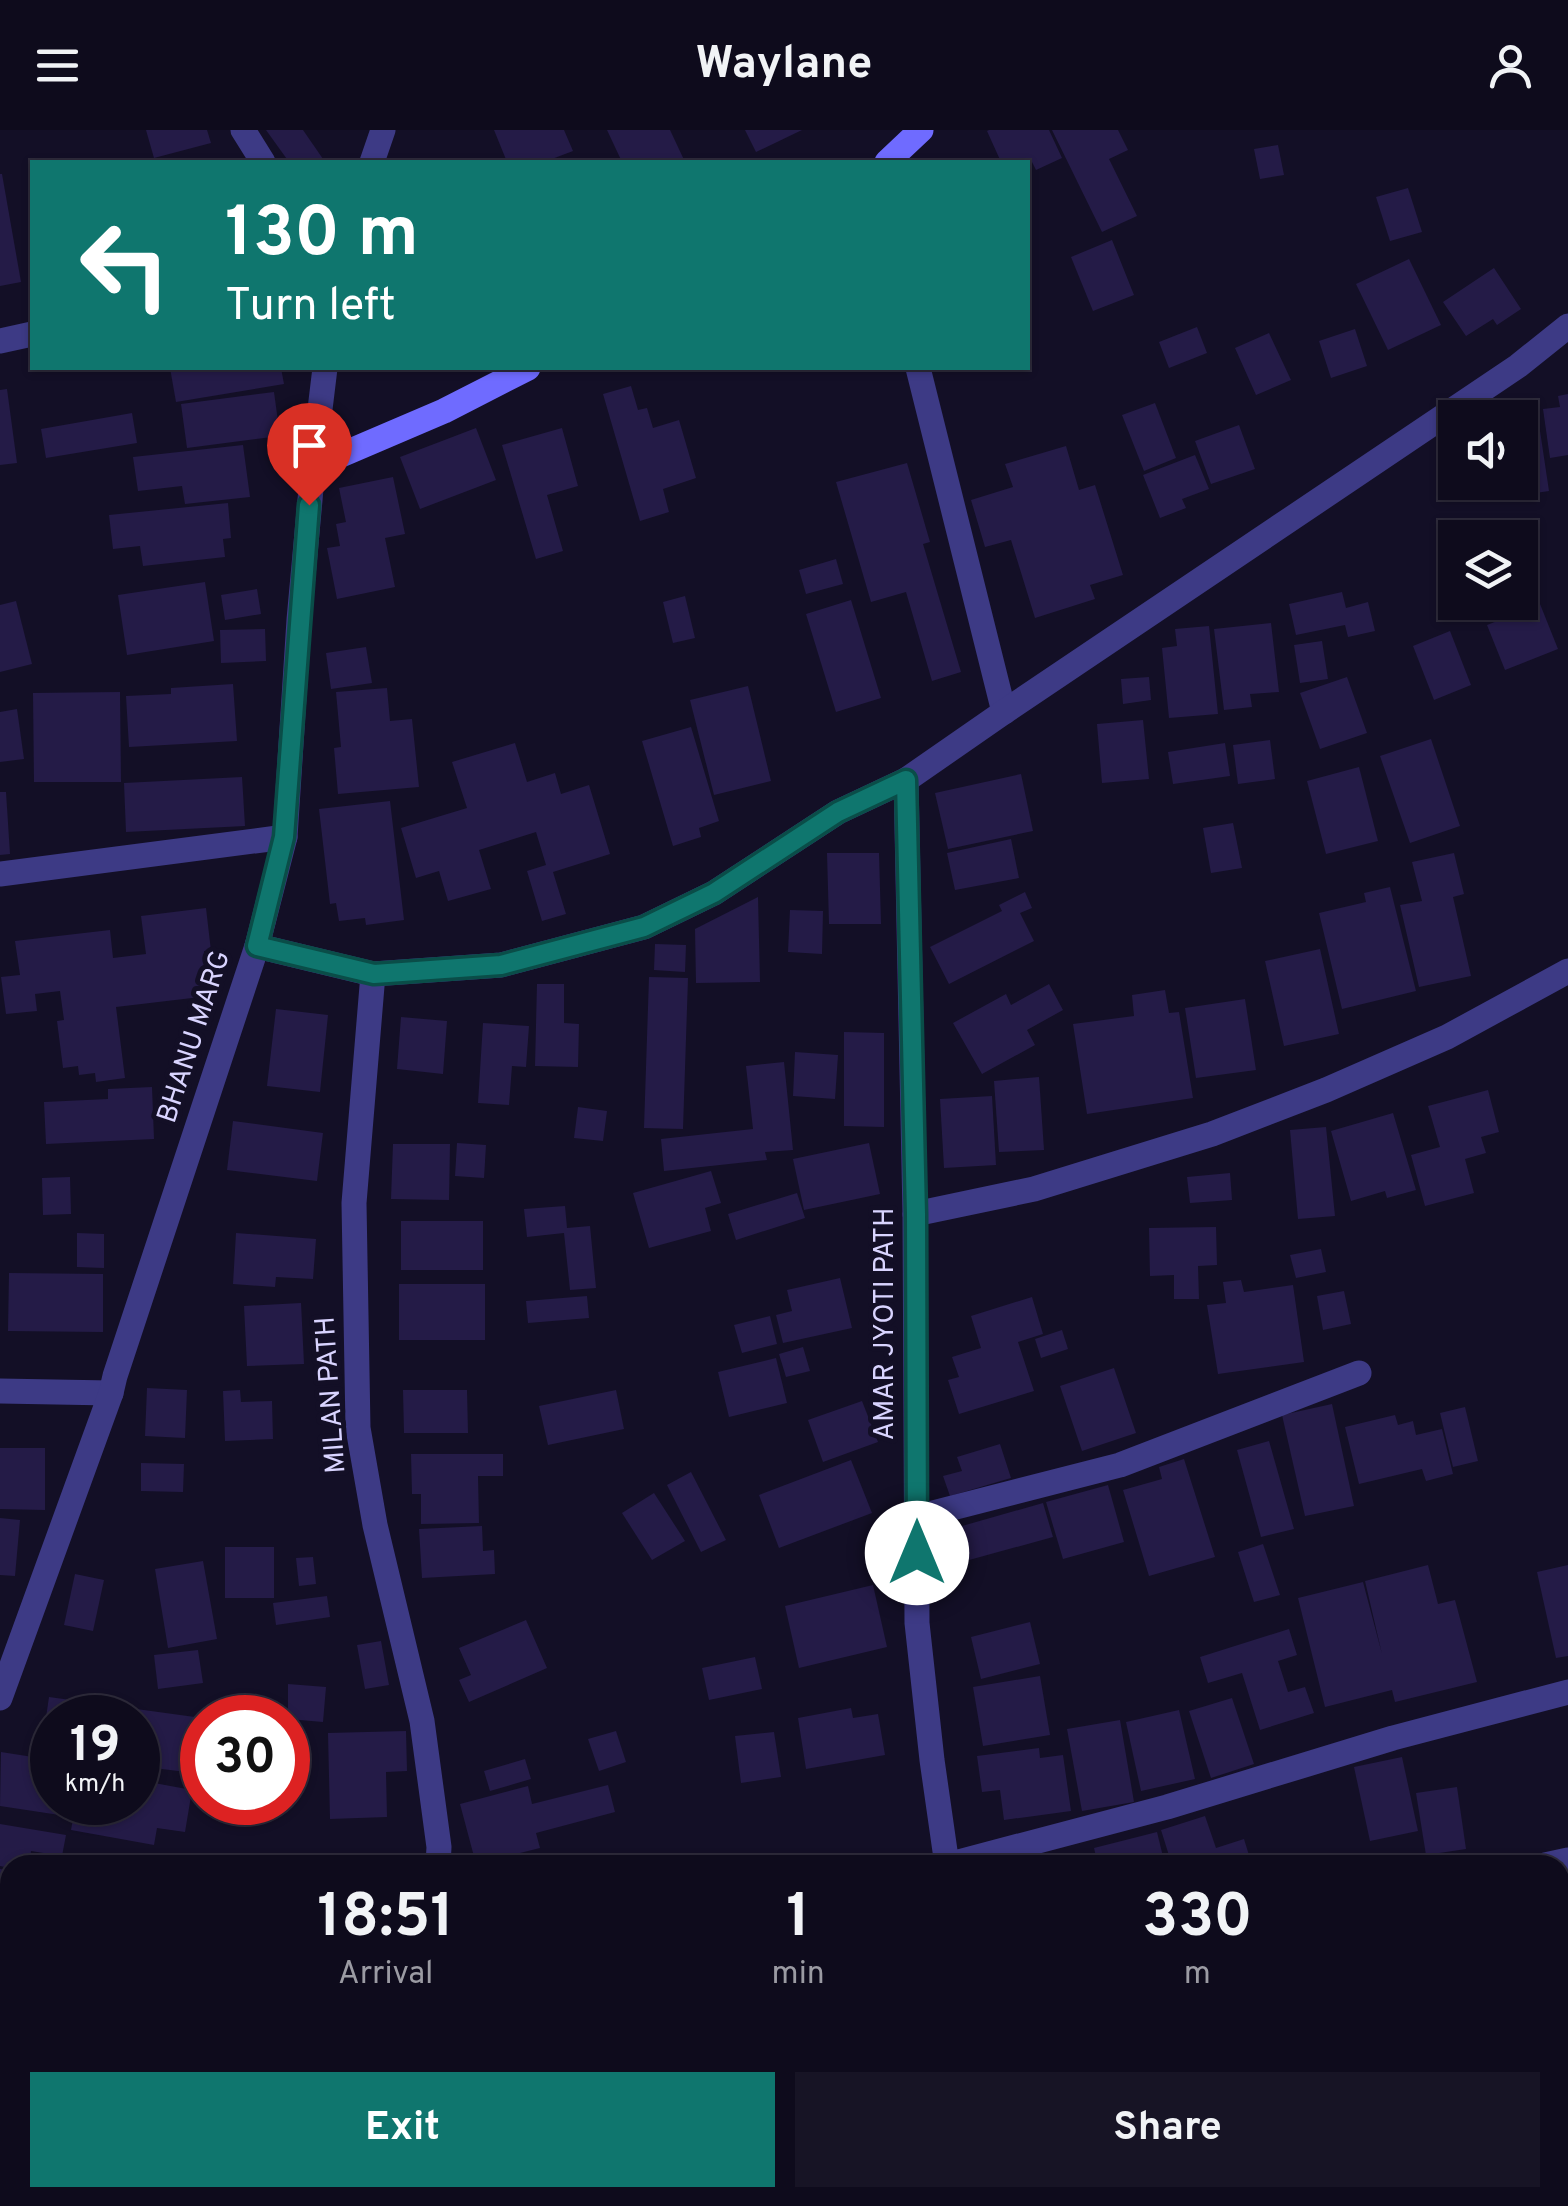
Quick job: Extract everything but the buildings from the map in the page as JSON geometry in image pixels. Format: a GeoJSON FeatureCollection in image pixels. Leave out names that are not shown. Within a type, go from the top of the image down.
{"type":"FeatureCollection","features":[{"type":"Feature","properties":{"kind":"street"},"geometry":{"type":"LineString","coordinates":[[244,130],[262,160]]}},
{"type":"Feature","properties":{"kind":"street"},"geometry":{"type":"LineString","coordinates":[[373,160],[383,130]]}},
{"type":"Feature","properties":{"kind":"street"},"geometry":{"type":"LineString","coordinates":[[888,160],[921,130]]}},
{"type":"Feature","properties":{"kind":"street"},"geometry":{"type":"LineString","coordinates":[[257,946],[374,974],[501,965],[644,927],[714,893],[838,812],[906,780],[1518,366],[1568,326]]}},
{"type":"Feature","properties":{"kind":"street"},"geometry":{"type":"LineString","coordinates":[[0,341],[30,334]]}},
{"type":"Feature","properties":{"kind":"street","name":"BHANU MARG"},"geometry":{"type":"LineString","coordinates":[[0,1697],[111,1392],[257,946],[284,837],[299,620],[325,370]]}},
{"type":"Feature","properties":{"kind":"street"},"geometry":{"type":"LineString","coordinates":[[313,467],[444,411],[524,370]]}},
{"type":"Feature","properties":{"kind":"street"},"geometry":{"type":"LineString","coordinates":[[918,370],[1004,712]]}},
{"type":"Feature","properties":{"kind":"street","name":"AMAR JYOTI PATH"},"geometry":{"type":"LineString","coordinates":[[906,780],[916,1214],[918,1623],[946,1855]]}},
{"type":"Feature","properties":{"kind":"street"},"geometry":{"type":"LineString","coordinates":[[0,874],[284,837]]}},
{"type":"Feature","properties":{"kind":"street"},"geometry":{"type":"LineString","coordinates":[[916,1214],[1034,1189],[1212,1134],[1447,1037],[1568,971]]}},
{"type":"Feature","properties":{"kind":"street","name":"MILAN PATH"},"geometry":{"type":"LineString","coordinates":[[374,974],[354,1204],[358,1428],[375,1525],[422,1721],[439,1855]]}},
{"type":"Feature","properties":{"kind":"street"},"geometry":{"type":"LineString","coordinates":[[917,1517],[1120,1465],[1360,1373]]}},
{"type":"Feature","properties":{"kind":"street"},"geometry":{"type":"LineString","coordinates":[[0,1391],[111,1392]]}},
{"type":"Feature","properties":{"kind":"street"},"geometry":{"type":"LineString","coordinates":[[986,1855],[1166,1807],[1392,1738],[1568,1692]]}},
{"type":"Feature","properties":{"kind":"route"},"geometry":{"type":"LineString","coordinates":[[309,505],[284,837],[257,946],[374,974],[501,965],[644,927],[714,893],[838,812],[906,780],[916,1214],[917,1553]]}}]}
